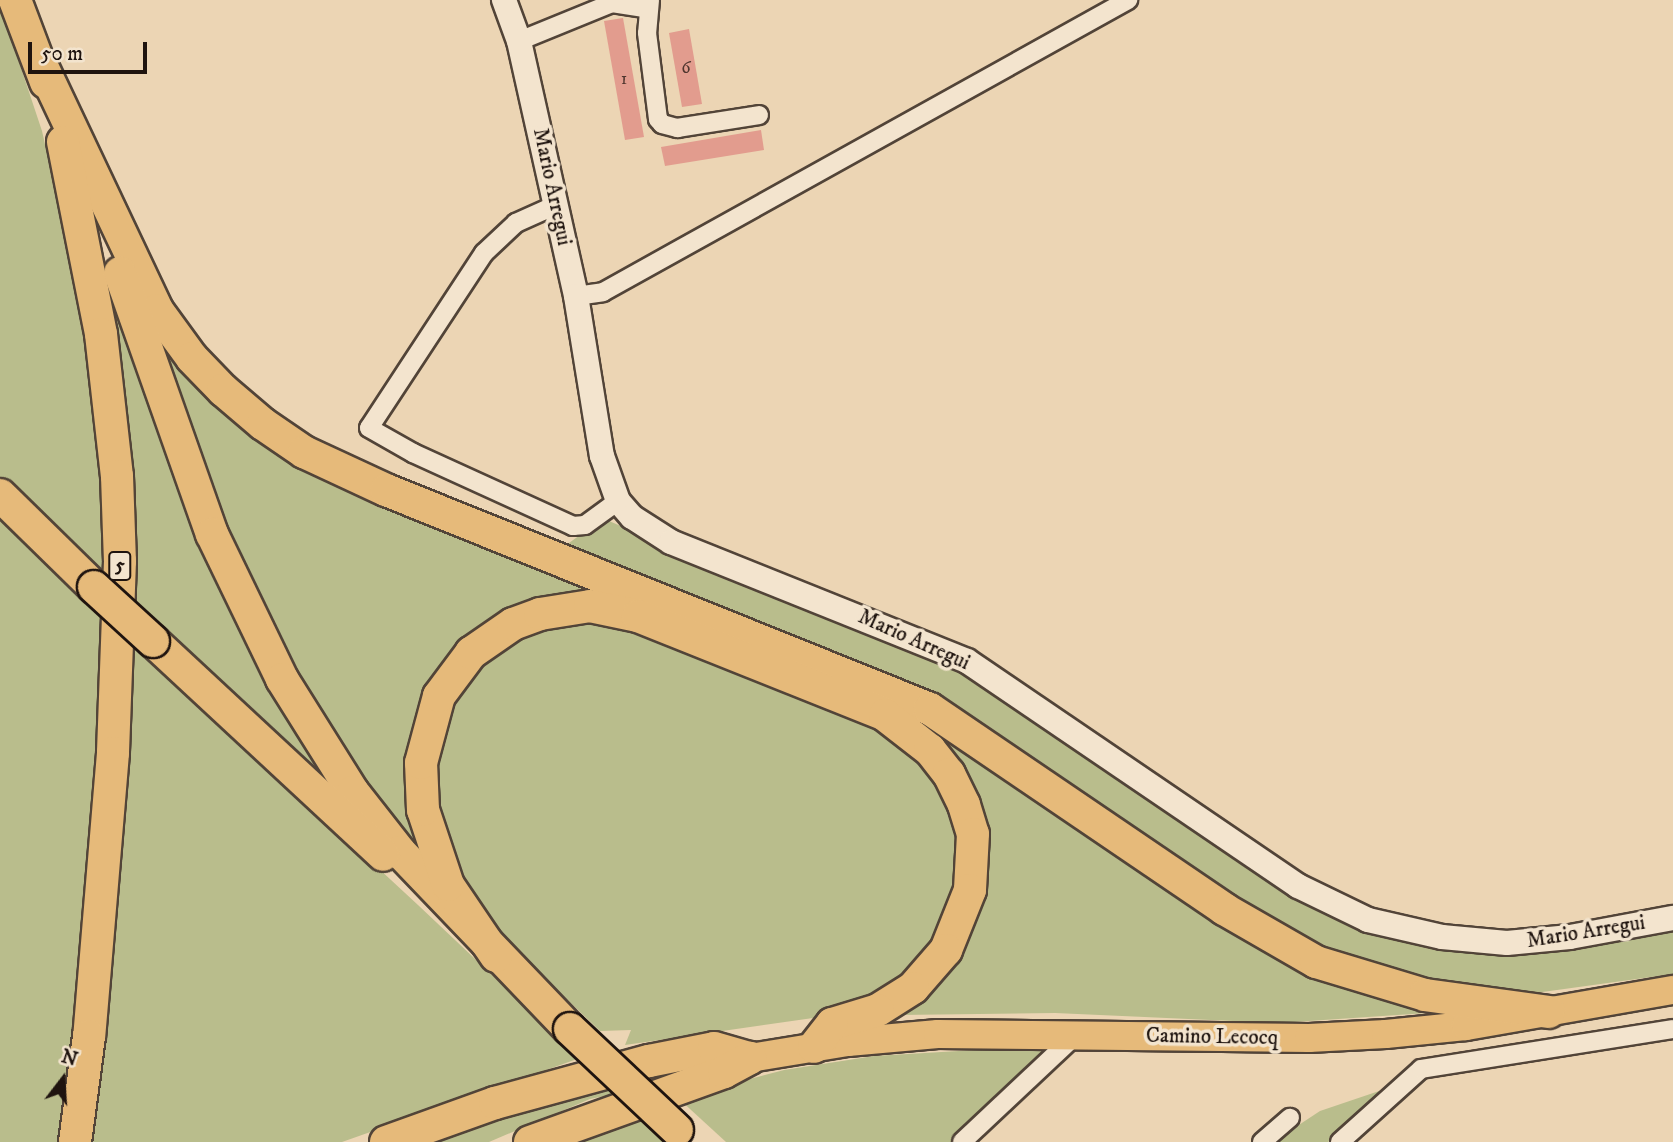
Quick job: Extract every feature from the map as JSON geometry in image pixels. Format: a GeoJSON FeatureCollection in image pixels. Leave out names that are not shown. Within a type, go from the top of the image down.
{"type":"FeatureCollection","features":[{"type":"Feature","properties":{"kind":"highway","name":"5"},"geometry":{"type":"LineString","coordinates":[[15,0],[40,62],[62,142],[101,334],[119,513],[120,648],[113,752],[89,1036],[75,1142]]}},
{"type":"Feature","properties":{"kind":"highway"},"geometry":{"type":"LineString","coordinates":[[40,62],[212,534],[276,668],[354,792],[400,852],[496,956],[683,1136]]}},
{"type":"Feature","properties":{"kind":"highway"},"geometry":{"type":"LineString","coordinates":[[40,62],[157,310],[192,358],[223,390],[262,424],[304,452],[386,490],[907,698],[982,743],[1224,909],[1316,962],[1425,996],[1549,1012]]}},
{"type":"Feature","properties":{"kind":"highway"},"geometry":{"type":"LineString","coordinates":[[0,495],[94,587],[455,924],[496,956]]}},
{"type":"Feature","properties":{"kind":"highway"},"geometry":{"type":"LineString","coordinates":[[496,956],[448,885],[424,810],[421,763],[439,696],[471,653],[513,624],[540,614],[590,606],[638,616],[885,715],[930,750],[949,774],[964,805],[973,834],[970,890],[946,950],[913,988],[878,1010],[832,1024],[814,1047]]}},
{"type":"Feature","properties":{"kind":"highway"},"geometry":{"type":"LineString","coordinates":[[386,1142],[495,1103],[649,1061],[714,1048],[750,1058]]}},
{"type":"Feature","properties":{"kind":"highway"},"geometry":{"type":"LineString","coordinates":[[530,1142],[724,1072],[750,1058]]}},
{"type":"Feature","properties":{"kind":"main road","name":"Camino Lecocq"},"geometry":{"type":"LineString","coordinates":[[750,1058],[814,1047],[938,1034],[1309,1038],[1466,1026],[1673,990]]}},
{"type":"Feature","properties":{"kind":"street","name":"Mario Arregui"},"geometry":{"type":"LineString","coordinates":[[504,0],[519,41],[576,296],[602,456],[618,501],[656,535],[967,661],[1298,886],[1367,920],[1442,937],[1507,943],[1570,937],[1673,918]]}},
{"type":"Feature","properties":{"kind":"street"},"geometry":{"type":"LineString","coordinates":[[576,296],[603,292],[1128,0]]}},
{"type":"Feature","properties":{"kind":"street"},"geometry":{"type":"LineString","coordinates":[[519,41],[612,3],[649,4],[658,119],[662,124],[677,128],[759,115]]}},
{"type":"Feature","properties":{"kind":"street"},"geometry":{"type":"LineString","coordinates":[[556,205],[516,223],[484,253],[369,428],[412,453],[573,526],[585,525],[618,501]]}},
{"type":"Feature","properties":{"kind":"street"},"geometry":{"type":"LineString","coordinates":[[1340,1142],[1421,1069],[1673,1029]]}},
{"type":"Feature","properties":{"kind":"street"},"geometry":{"type":"LineString","coordinates":[[962,1142],[1077,1034]]}},
{"type":"Feature","properties":{"kind":"street"},"geometry":{"type":"LineString","coordinates":[[1262,1142],[1290,1118]]}},
{"type":"Feature","properties":{"kind":"green space"},"geometry":{"type":"Polygon","coordinates":[[[0,5],[42,131],[81,302],[102,448],[107,565],[91,574],[0,486],[0,5]]]}},
{"type":"Feature","properties":{"kind":"green space"},"geometry":{"type":"Polygon","coordinates":[[[103,256],[195,509],[413,870],[135,608],[133,513],[103,256]]]}},
{"type":"Feature","properties":{"kind":"green space"},"geometry":{"type":"Polygon","coordinates":[[[146,302],[234,408],[914,712],[1089,829],[1442,1012],[1279,1023],[1055,1013],[899,1015],[971,921],[948,756],[588,600],[443,672],[424,863],[377,806],[251,600],[146,302]]]}},
{"type":"Feature","properties":{"kind":"green space"},"geometry":{"type":"Polygon","coordinates":[[[0,513],[109,618],[63,1142],[0,1142],[0,513]]]}},
{"type":"Feature","properties":{"kind":"green space"},"geometry":{"type":"Polygon","coordinates":[[[609,521],[956,668],[1274,881],[1438,943],[1673,925],[1673,974],[1528,994],[1469,994],[1300,946],[986,735],[562,548],[594,525],[609,521]]]}},
{"type":"Feature","properties":{"kind":"green space"},"geometry":{"type":"Polygon","coordinates":[[[599,617],[899,736],[945,792],[958,833],[960,877],[925,964],[855,1012],[625,1045],[631,1030],[600,1031],[528,962],[472,899],[442,845],[432,749],[462,679],[531,625],[599,617]]]}},
{"type":"Feature","properties":{"kind":"green space"},"geometry":{"type":"Polygon","coordinates":[[[134,642],[580,1058],[342,1142],[91,1142],[112,958],[134,642]]]}},
{"type":"Feature","properties":{"kind":"green space"},"geometry":{"type":"Polygon","coordinates":[[[1041,1046],[1045,1062],[955,1142],[726,1142],[678,1098],[784,1070],[874,1056],[1041,1046]]]}},
{"type":"Feature","properties":{"kind":"green space"},"geometry":{"type":"Polygon","coordinates":[[[710,1062],[620,1093],[590,1099],[489,1142],[421,1142],[513,1110],[710,1062]]]}},
{"type":"Feature","properties":{"kind":"green space"},"geometry":{"type":"Polygon","coordinates":[[[1388,1088],[1386,1095],[1328,1142],[1273,1142],[1320,1111],[1388,1088]]]}},
{"type":"Feature","properties":{"kind":"green space"},"geometry":{"type":"Polygon","coordinates":[[[629,1109],[675,1142],[554,1142],[629,1109]]]}},
{"type":"Feature","properties":{"kind":"building"},"geometry":{"type":"Polygon","coordinates":[[[623,18],[644,137],[625,140],[604,21],[623,18]]]}},
{"type":"Feature","properties":{"kind":"building"},"geometry":{"type":"Polygon","coordinates":[[[689,29],[702,104],[682,107],[669,33],[689,29]]]}},
{"type":"Feature","properties":{"kind":"building"},"geometry":{"type":"Polygon","coordinates":[[[761,130],[764,150],[665,166],[661,147],[761,130]]]}}]}
